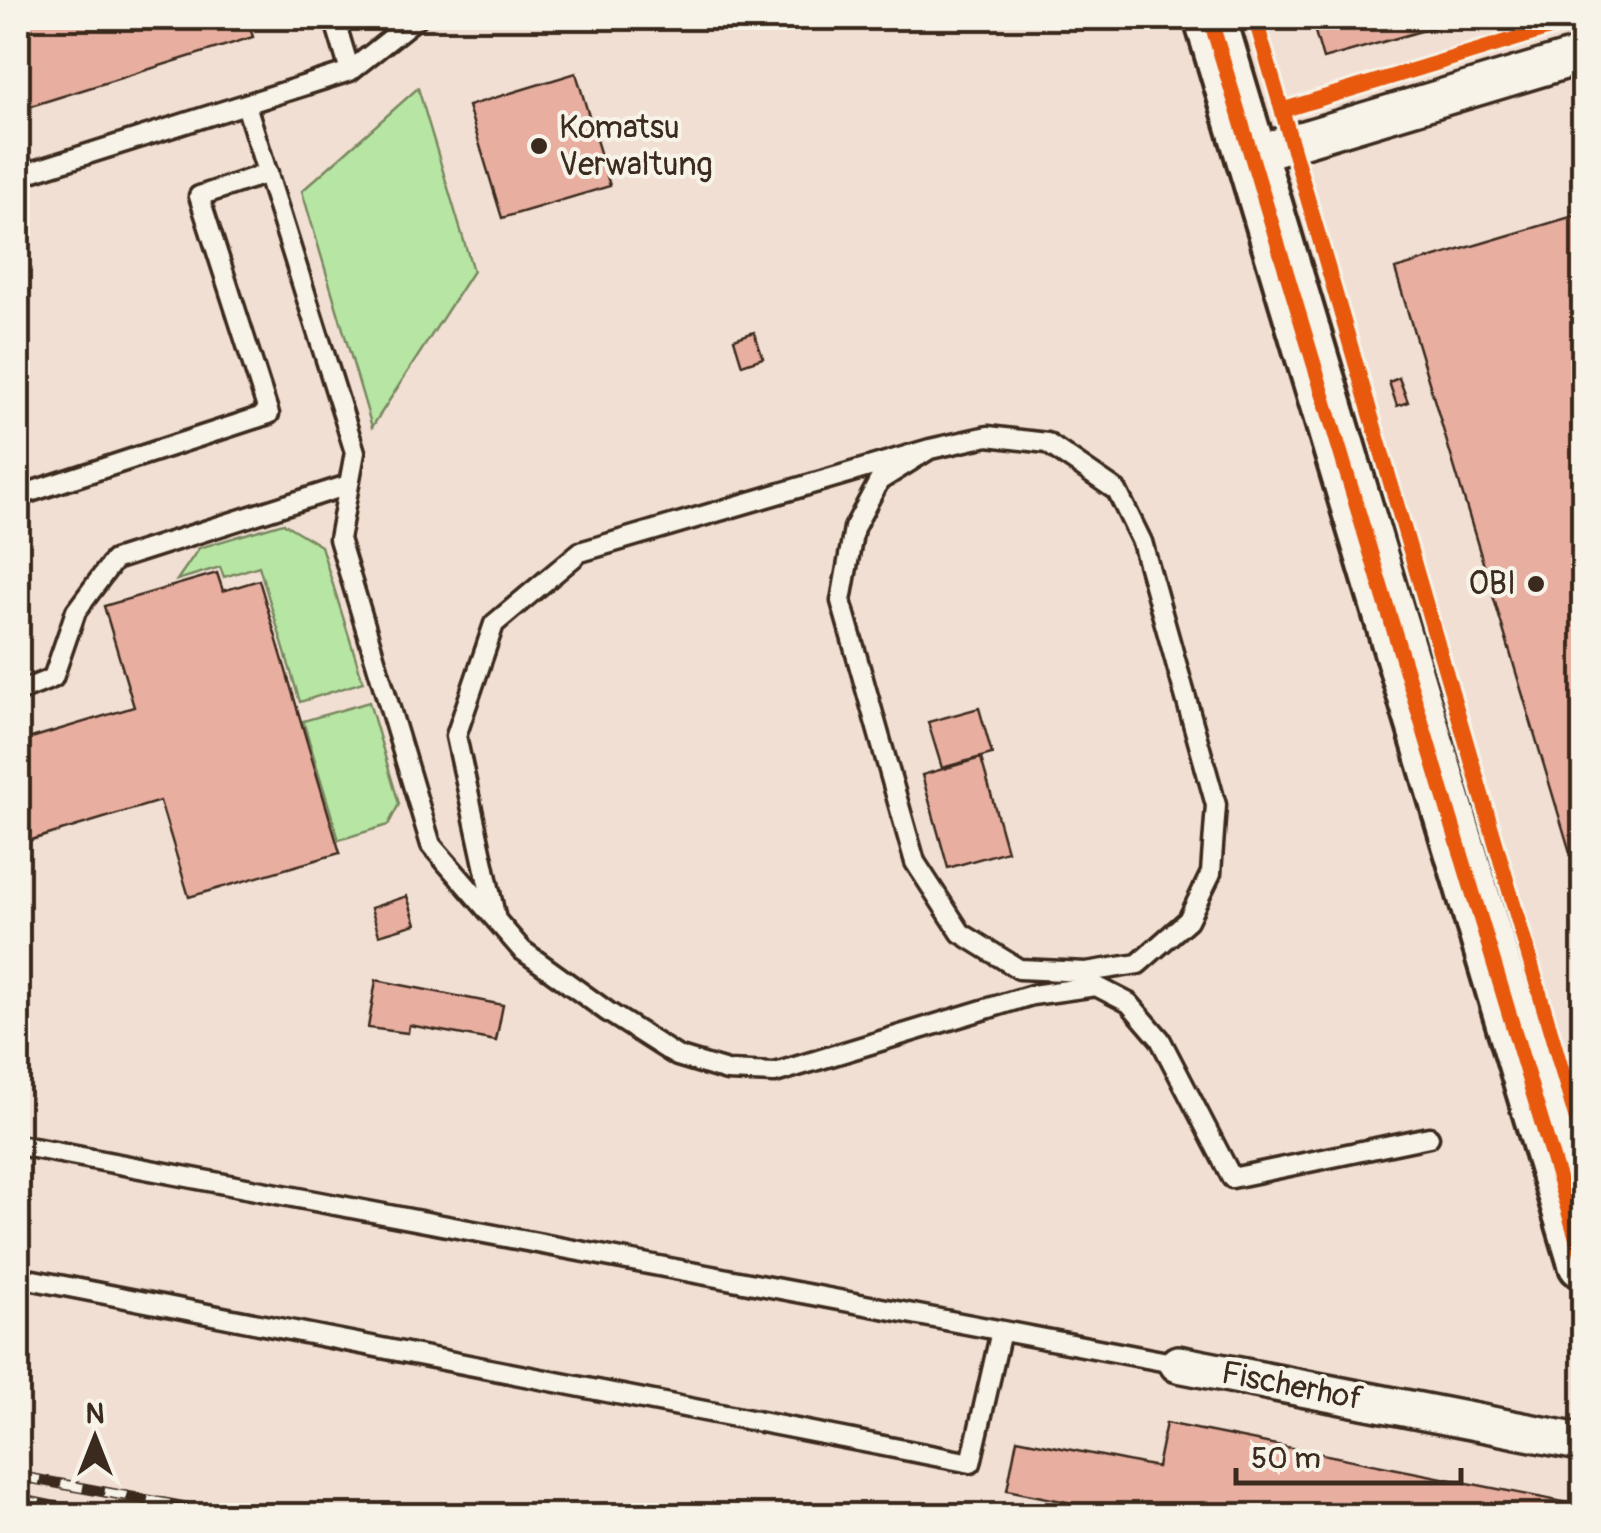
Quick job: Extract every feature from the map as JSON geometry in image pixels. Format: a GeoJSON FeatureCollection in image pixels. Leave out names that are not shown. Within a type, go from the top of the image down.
{"type":"FeatureCollection","features":[{"type":"Feature","properties":{"kind":"street"},"geometry":{"type":"LineString","coordinates":[[1210,18],[1584,1263]]}},
{"type":"Feature","properties":{"kind":"street"},"geometry":{"type":"LineString","coordinates":[[1251,156],[1584,55]]}},
{"type":"Feature","properties":{"kind":"street","name":"Fischerhof"},"geometry":{"type":"LineString","coordinates":[[1178,1364],[1584,1443]]}},
{"type":"Feature","properties":{"kind":"lane"},"geometry":{"type":"LineString","coordinates":[[334,18],[350,71]]}},
{"type":"Feature","properties":{"kind":"lane"},"geometry":{"type":"LineString","coordinates":[[18,176],[350,71],[417,18]]}},
{"type":"Feature","properties":{"kind":"lane"},"geometry":{"type":"LineString","coordinates":[[246,104],[354,452],[338,539],[431,845],[522,950],[677,1056],[727,1070],[775,1073],[1032,995],[1096,986],[1129,1002],[1160,1039],[1232,1178],[1429,1137]]}},
{"type":"Feature","properties":{"kind":"lane"},"geometry":{"type":"LineString","coordinates":[[18,496],[268,414],[198,196],[268,173]]}},
{"type":"Feature","properties":{"kind":"lane"},"geometry":{"type":"LineString","coordinates":[[496,920],[456,736],[494,624],[580,552],[930,450],[988,436],[1048,443],[1117,491],[1142,542],[1216,805],[1211,873],[1188,920],[1138,964],[1086,972],[1019,969],[962,933],[915,862],[841,601],[854,528],[879,480],[930,450]]}},
{"type":"Feature","properties":{"kind":"lane"},"geometry":{"type":"LineString","coordinates":[[18,692],[53,678],[76,611],[114,560],[348,485]]}},
{"type":"Feature","properties":{"kind":"lane"},"geometry":{"type":"LineString","coordinates":[[18,1145],[1178,1364]]}},
{"type":"Feature","properties":{"kind":"lane"},"geometry":{"type":"LineString","coordinates":[[18,1277],[971,1463],[1000,1331]]}},
{"type":"Feature","properties":{"kind":"shaded area"},"geometry":{"type":"Polygon","coordinates":[[[18,18],[1583,18],[1583,1515],[18,1515],[18,18]]]}},
{"type":"Feature","properties":{"kind":"green space"},"geometry":{"type":"Polygon","coordinates":[[[418,88],[473,271],[372,427],[302,191],[418,88]]]}},
{"type":"Feature","properties":{"kind":"green space"},"geometry":{"type":"Polygon","coordinates":[[[283,523],[321,546],[363,682],[300,702],[259,566],[224,577],[220,567],[177,580],[199,548],[283,523]]]}},
{"type":"Feature","properties":{"kind":"green space"},"geometry":{"type":"Polygon","coordinates":[[[369,702],[399,804],[388,825],[339,840],[303,721],[369,702]]]}},
{"type":"Feature","properties":{"kind":"building"},"geometry":{"type":"Polygon","coordinates":[[[18,18],[247,18],[253,37],[18,110],[18,18]]]}},
{"type":"Feature","properties":{"kind":"building"},"geometry":{"type":"Polygon","coordinates":[[[1311,18],[1467,18],[1323,59],[1311,18]]]}},
{"type":"Feature","properties":{"kind":"building","name":"Komatsu Verwaltung"},"geometry":{"type":"Polygon","coordinates":[[[576,73],[610,186],[502,218],[468,106],[576,73]]]}},
{"type":"Feature","properties":{"kind":"building","name":"OBI"},"geometry":{"type":"Polygon","coordinates":[[[1584,213],[1584,899],[1395,269],[1584,213]]]}},
{"type":"Feature","properties":{"kind":"building"},"geometry":{"type":"Polygon","coordinates":[[[754,332],[763,358],[742,365],[734,339],[754,332]]]}},
{"type":"Feature","properties":{"kind":"building"},"geometry":{"type":"Polygon","coordinates":[[[1399,378],[1408,402],[1397,406],[1389,382],[1399,378]]]}},
{"type":"Feature","properties":{"kind":"building"},"geometry":{"type":"Polygon","coordinates":[[[217,573],[223,591],[259,580],[340,853],[189,897],[160,801],[18,844],[18,742],[134,707],[104,606],[217,573]]]}},
{"type":"Feature","properties":{"kind":"building"},"geometry":{"type":"Polygon","coordinates":[[[979,708],[992,754],[942,768],[928,722],[979,708]]]}},
{"type":"Feature","properties":{"kind":"building"},"geometry":{"type":"Polygon","coordinates":[[[981,758],[1007,851],[948,868],[922,775],[981,758]]]}},
{"type":"Feature","properties":{"kind":"building"},"geometry":{"type":"Polygon","coordinates":[[[407,896],[416,924],[379,935],[371,908],[407,896]]]}},
{"type":"Feature","properties":{"kind":"building"},"geometry":{"type":"Polygon","coordinates":[[[376,980],[503,1005],[496,1041],[409,1025],[408,1033],[368,1028],[376,980]]]}},
{"type":"Feature","properties":{"kind":"building"},"geometry":{"type":"Polygon","coordinates":[[[1166,1423],[1584,1506],[1584,1516],[1137,1516],[1007,1490],[1017,1439],[1157,1467],[1166,1423]]]}},
{"type":"Feature","properties":{"kind":"railway"},"geometry":{"type":"LineString","coordinates":[[18,1476],[235,1516]]}},
{"type":"Feature","properties":{"kind":"railway"},"geometry":{"type":"LineString","coordinates":[[18,1499],[103,1516]]}},
{"type":"Feature","properties":{"kind":"cycle path"},"geometry":{"type":"LineString","coordinates":[[1210,18],[1584,1263]]}},
{"type":"Feature","properties":{"kind":"cycle path"},"geometry":{"type":"LineString","coordinates":[[1255,18],[1584,1146]]}},
{"type":"Feature","properties":{"kind":"cycle path"},"geometry":{"type":"LineString","coordinates":[[1283,110],[1584,18]]}},
{"type":"Feature","properties":{"kind":"place","name":"Komatsu Verwaltung"},"geometry":{"type":"Point","coordinates":[539,146]}},
{"type":"Feature","properties":{"kind":"place","name":"OBI"},"geometry":{"type":"Point","coordinates":[1536,584]}}]}
